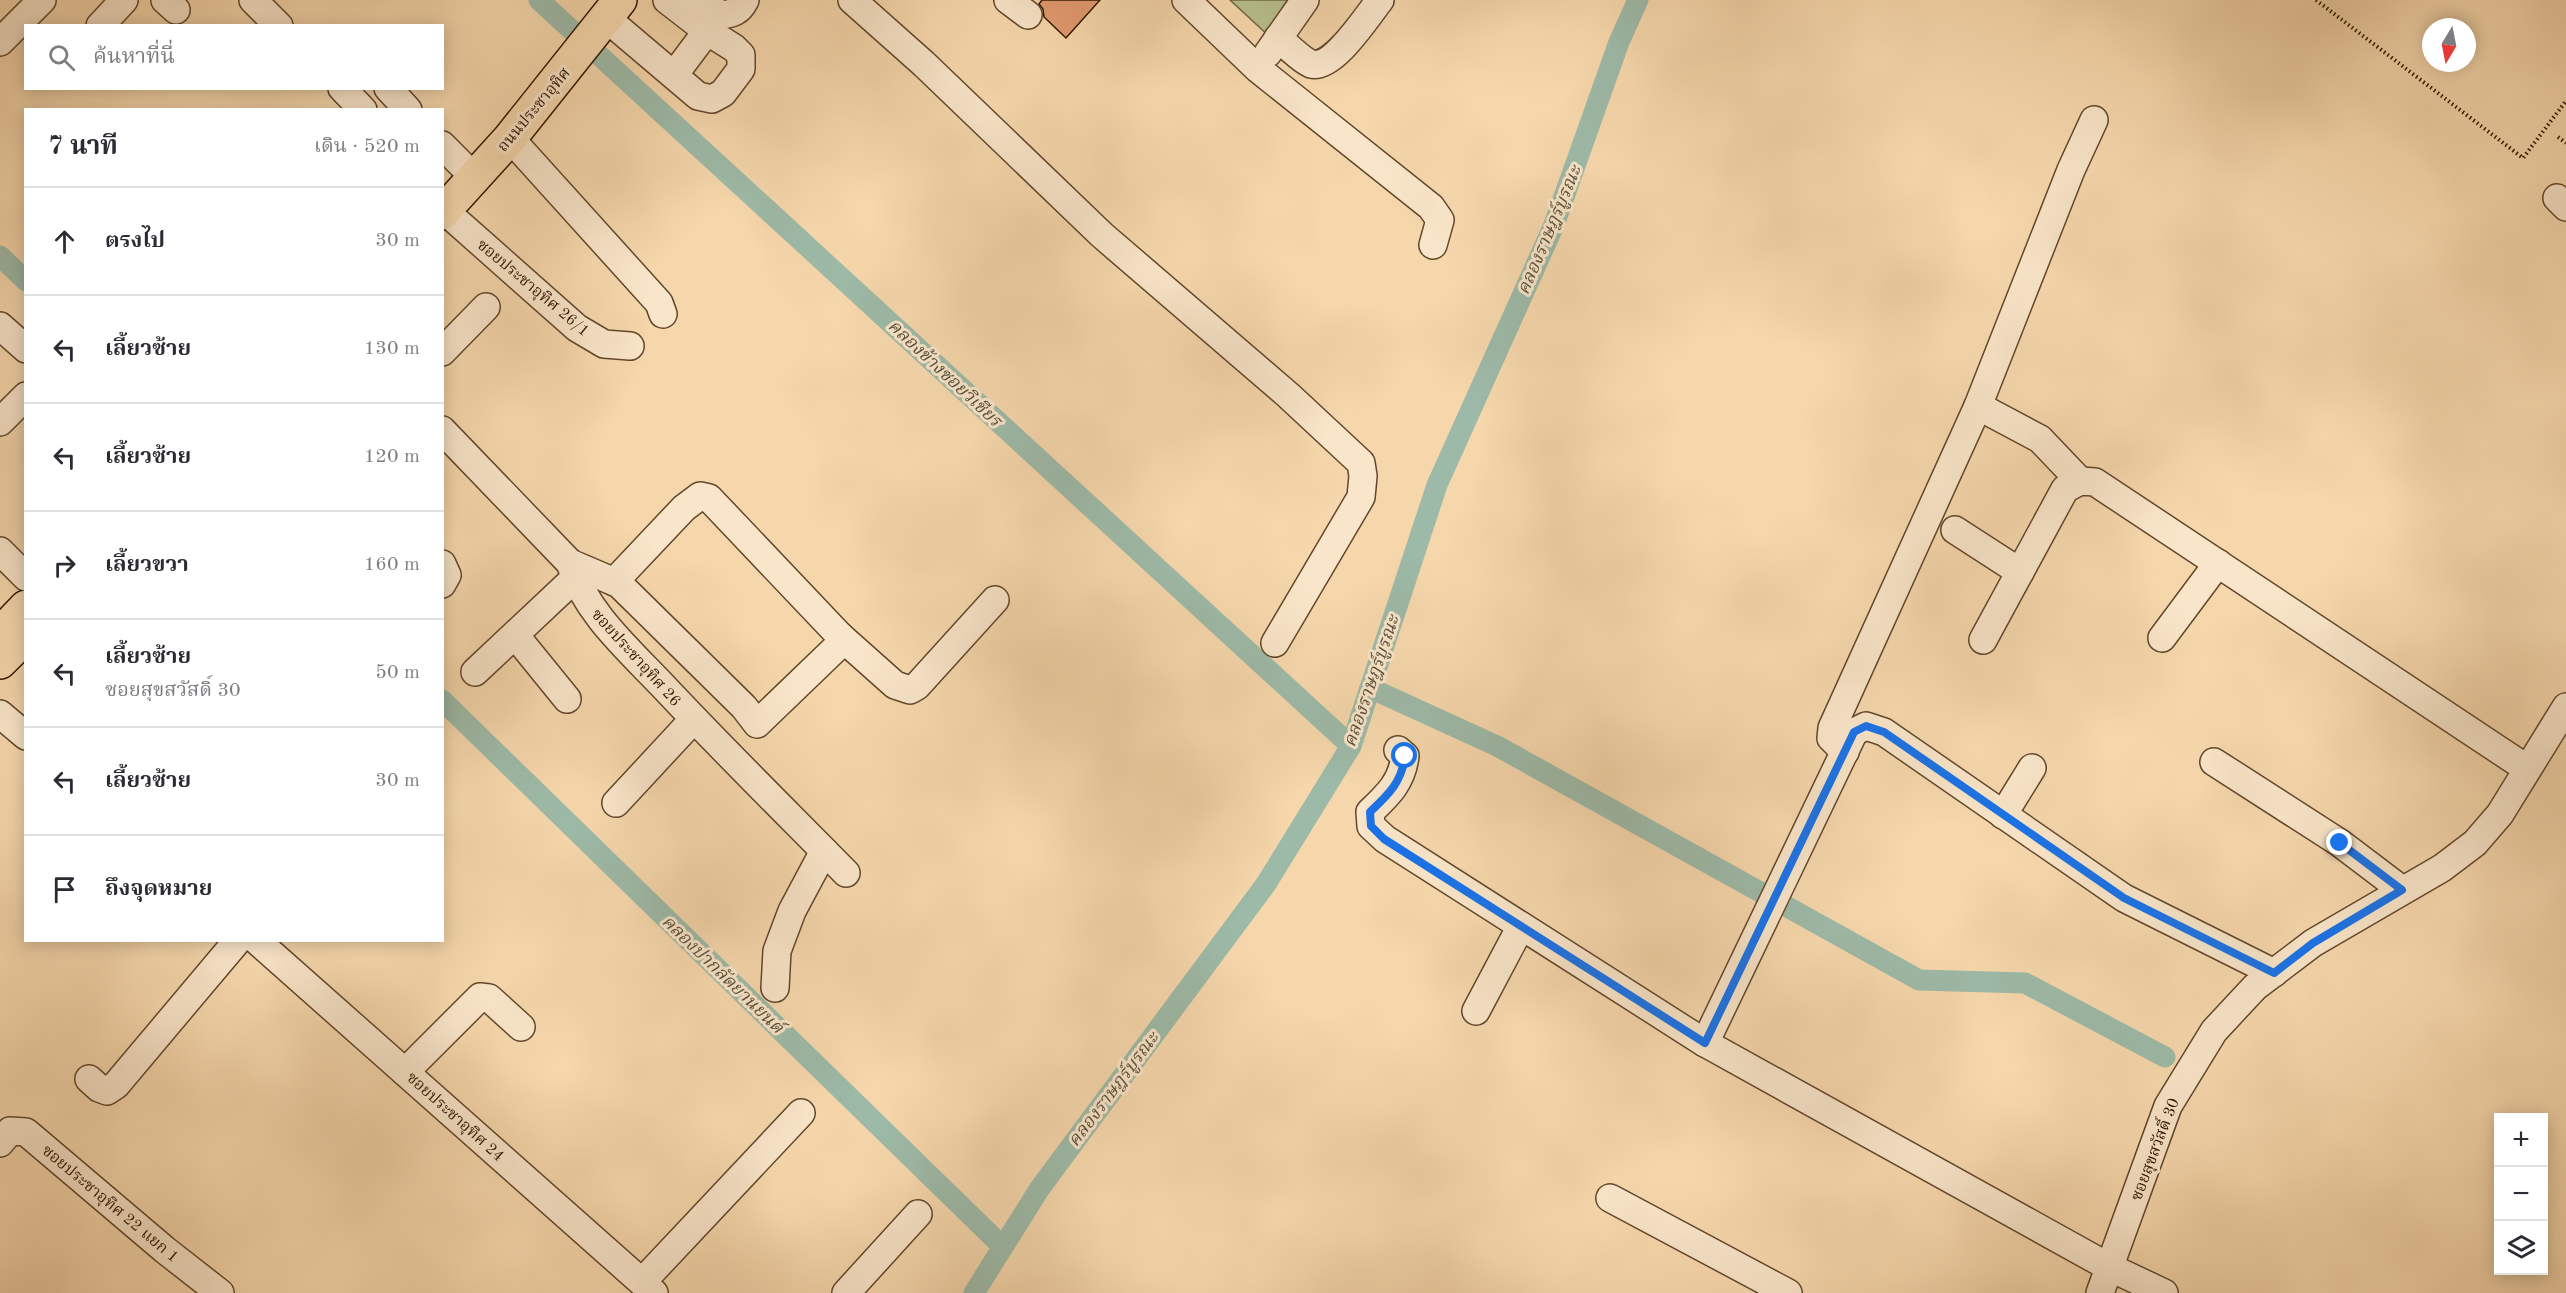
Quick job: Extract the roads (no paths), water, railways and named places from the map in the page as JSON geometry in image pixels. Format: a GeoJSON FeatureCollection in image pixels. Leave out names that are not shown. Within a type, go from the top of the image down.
{"type":"FeatureCollection","features":[{"type":"Feature","properties":{"kind":"main road","name":"ถนนประชาอุทิศ"},"geometry":{"type":"LineString","coordinates":[[447,185],[510,138],[590,26]]}},
{"type":"Feature","properties":{"kind":"main road","name":"ถนนประชาอุทิศ"},"geometry":{"type":"LineString","coordinates":[[447,185],[590,26]]}},
{"type":"Feature","properties":{"kind":"main road"},"geometry":{"type":"LineString","coordinates":[[0,634],[24,609]]}},
{"type":"Feature","properties":{"kind":"main road"},"geometry":{"type":"LineString","coordinates":[[0,663],[24,638]]}},
{"type":"Feature","properties":{"kind":"street"},"geometry":{"type":"LineString","coordinates":[[0,42],[42,0]]}},
{"type":"Feature","properties":{"kind":"street"},"geometry":{"type":"LineString","coordinates":[[102,24],[124,0]]}},
{"type":"Feature","properties":{"kind":"street"},"geometry":{"type":"LineString","coordinates":[[254,0],[277,24]]}},
{"type":"Feature","properties":{"kind":"street"},"geometry":{"type":"LineString","coordinates":[[590,26],[674,75],[698,96],[712,99],[723,93],[741,69],[741,55],[667,0]]}},
{"type":"Feature","properties":{"kind":"street"},"geometry":{"type":"LineString","coordinates":[[702,0],[720,15],[732,14],[741,8],[745,0]]}},
{"type":"Feature","properties":{"kind":"street"},"geometry":{"type":"LineString","coordinates":[[852,0],[924,64],[1102,235],[1288,395],[1361,463],[1363,476],[1361,496],[1275,643]]}},
{"type":"Feature","properties":{"kind":"street"},"geometry":{"type":"LineString","coordinates":[[1186,0],[1258,69],[1431,207],[1440,220],[1433,245]]}},
{"type":"Feature","properties":{"kind":"street"},"geometry":{"type":"LineString","coordinates":[[1258,69],[1305,0]]}},
{"type":"Feature","properties":{"kind":"street"},"geometry":{"type":"LineString","coordinates":[[1278,38],[1310,63],[1320,64],[1333,58],[1380,0]]}},
{"type":"Feature","properties":{"kind":"street"},"geometry":{"type":"LineString","coordinates":[[674,75],[707,31]]}},
{"type":"Feature","properties":{"kind":"street"},"geometry":{"type":"LineString","coordinates":[[344,90],[361,108]]}},
{"type":"Feature","properties":{"kind":"street"},"geometry":{"type":"LineString","coordinates":[[390,90],[406,108]]}},
{"type":"Feature","properties":{"kind":"street"},"geometry":{"type":"LineString","coordinates":[[1845,752],[1831,738],[1832,728],[1978,406],[2071,170],[2094,120]]}},
{"type":"Feature","properties":{"kind":"street"},"geometry":{"type":"LineString","coordinates":[[510,138],[659,303],[663,314]]}},
{"type":"Feature","properties":{"kind":"street","name":"ซอยประชาอุทิศ 26/1"},"geometry":{"type":"LineString","coordinates":[[447,185],[577,328],[604,344],[630,346]]}},
{"type":"Feature","properties":{"kind":"street"},"geometry":{"type":"LineString","coordinates":[[444,350],[486,307]]}},
{"type":"Feature","properties":{"kind":"street"},"geometry":{"type":"LineString","coordinates":[[0,326],[24,347]]}},
{"type":"Feature","properties":{"kind":"street"},"geometry":{"type":"LineString","coordinates":[[1978,406],[2040,439],[2080,481]]}},
{"type":"Feature","properties":{"kind":"street","name":"ซอยประชาอุทิศ 26"},"geometry":{"type":"LineString","coordinates":[[444,432],[573,571],[590,605],[608,628],[846,873]]}},
{"type":"Feature","properties":{"kind":"street"},"geometry":{"type":"LineString","coordinates":[[1983,640],[2066,489],[2080,481],[2095,482],[2526,768]]}},
{"type":"Feature","properties":{"kind":"street"},"geometry":{"type":"LineString","coordinates":[[614,582],[684,508],[700,496],[710,498],[840,636],[895,685],[910,690],[917,686],[994,600]]}},
{"type":"Feature","properties":{"kind":"street"},"geometry":{"type":"LineString","coordinates":[[1955,530],[2020,572]]}},
{"type":"Feature","properties":{"kind":"street"},"geometry":{"type":"LineString","coordinates":[[0,551],[24,575]]}},
{"type":"Feature","properties":{"kind":"street"},"geometry":{"type":"LineString","coordinates":[[2162,638],[2218,563]]}},
{"type":"Feature","properties":{"kind":"street"},"geometry":{"type":"LineString","coordinates":[[475,672],[515,635],[573,571],[614,582],[744,707],[757,724],[827,659],[837,647],[840,636]]}},
{"type":"Feature","properties":{"kind":"street"},"geometry":{"type":"LineString","coordinates":[[515,635],[567,699]]}},
{"type":"Feature","properties":{"kind":"street","name":"ซอยสุขสวัสดิ์ 30"},"geometry":{"type":"LineString","coordinates":[[2100,1293],[2168,1106],[2214,1031],[2255,987],[2313,943],[2442,868],[2475,843],[2500,814],[2526,768],[2566,707]]}},
{"type":"Feature","properties":{"kind":"street"},"geometry":{"type":"LineString","coordinates":[[0,714],[24,734]]}},
{"type":"Feature","properties":{"kind":"street"},"geometry":{"type":"LineString","coordinates":[[616,803],[694,719]]}},
{"type":"Feature","properties":{"kind":"street"},"geometry":{"type":"LineString","coordinates":[[1705,1043],[1854,732],[1866,726],[1884,732],[2124,898],[2274,973]]}},
{"type":"Feature","properties":{"kind":"street"},"geometry":{"type":"LineString","coordinates":[[1398,750],[1405,756],[1403,772],[1395,788],[1370,812],[1371,826],[1384,839],[1705,1043],[2109,1268],[2164,1293]]}},
{"type":"Feature","properties":{"kind":"street"},"geometry":{"type":"LineString","coordinates":[[2214,762],[2340,843],[2402,890]]}},
{"type":"Feature","properties":{"kind":"street"},"geometry":{"type":"LineString","coordinates":[[2003,815],[2032,768]]}},
{"type":"Feature","properties":{"kind":"street"},"geometry":{"type":"LineString","coordinates":[[775,988],[777,951],[792,910],[824,851]]}},
{"type":"Feature","properties":{"kind":"street"},"geometry":{"type":"LineString","coordinates":[[1476,1011],[1521,926]]}},
{"type":"Feature","properties":{"kind":"street"},"geometry":{"type":"LineString","coordinates":[[89,1079],[99,1088],[107,1091],[116,1085],[236,942]]}},
{"type":"Feature","properties":{"kind":"street","name":"ซอยประชาอุทิศ 24"},"geometry":{"type":"LineString","coordinates":[[258,942],[648,1287]]}},
{"type":"Feature","properties":{"kind":"street"},"geometry":{"type":"LineString","coordinates":[[405,1072],[480,997],[489,998],[521,1027]]}},
{"type":"Feature","properties":{"kind":"street"},"geometry":{"type":"LineString","coordinates":[[648,1287],[801,1113]]}},
{"type":"Feature","properties":{"kind":"street","name":"ซอยประชาอุทิศ 22 แยก 1"},"geometry":{"type":"LineString","coordinates":[[0,1143],[10,1131],[26,1132],[165,1250],[220,1293]]}},
{"type":"Feature","properties":{"kind":"street"},"geometry":{"type":"LineString","coordinates":[[1611,1198],[1788,1293]]}},
{"type":"Feature","properties":{"kind":"street"},"geometry":{"type":"LineString","coordinates":[[846,1293],[918,1214]]}},
{"type":"Feature","properties":{"kind":"waterway","name":"คลองข้างซอยวิเชียร"},"geometry":{"type":"LineString","coordinates":[[539,0],[1351,746]]}},
{"type":"Feature","properties":{"kind":"waterway","name":"คลองราษฎร์บูรณะ"},"geometry":{"type":"LineString","coordinates":[[974,1293],[1040,1188],[1266,884],[1351,746],[1437,485],[1554,225],[1619,42],[1638,0]]}},
{"type":"Feature","properties":{"kind":"waterway","name":"คลองปากลัดยานยนต์"},"geometry":{"type":"LineString","coordinates":[[0,256],[24,279]]}},
{"type":"Feature","properties":{"kind":"waterway"},"geometry":{"type":"LineString","coordinates":[[1370,688],[1497,746],[1919,980],[2025,983],[2165,1057]]}},
{"type":"Feature","properties":{"kind":"waterway","name":"คลองปากลัดยานยนต์"},"geometry":{"type":"LineString","coordinates":[[444,702],[1003,1247]]}}]}
